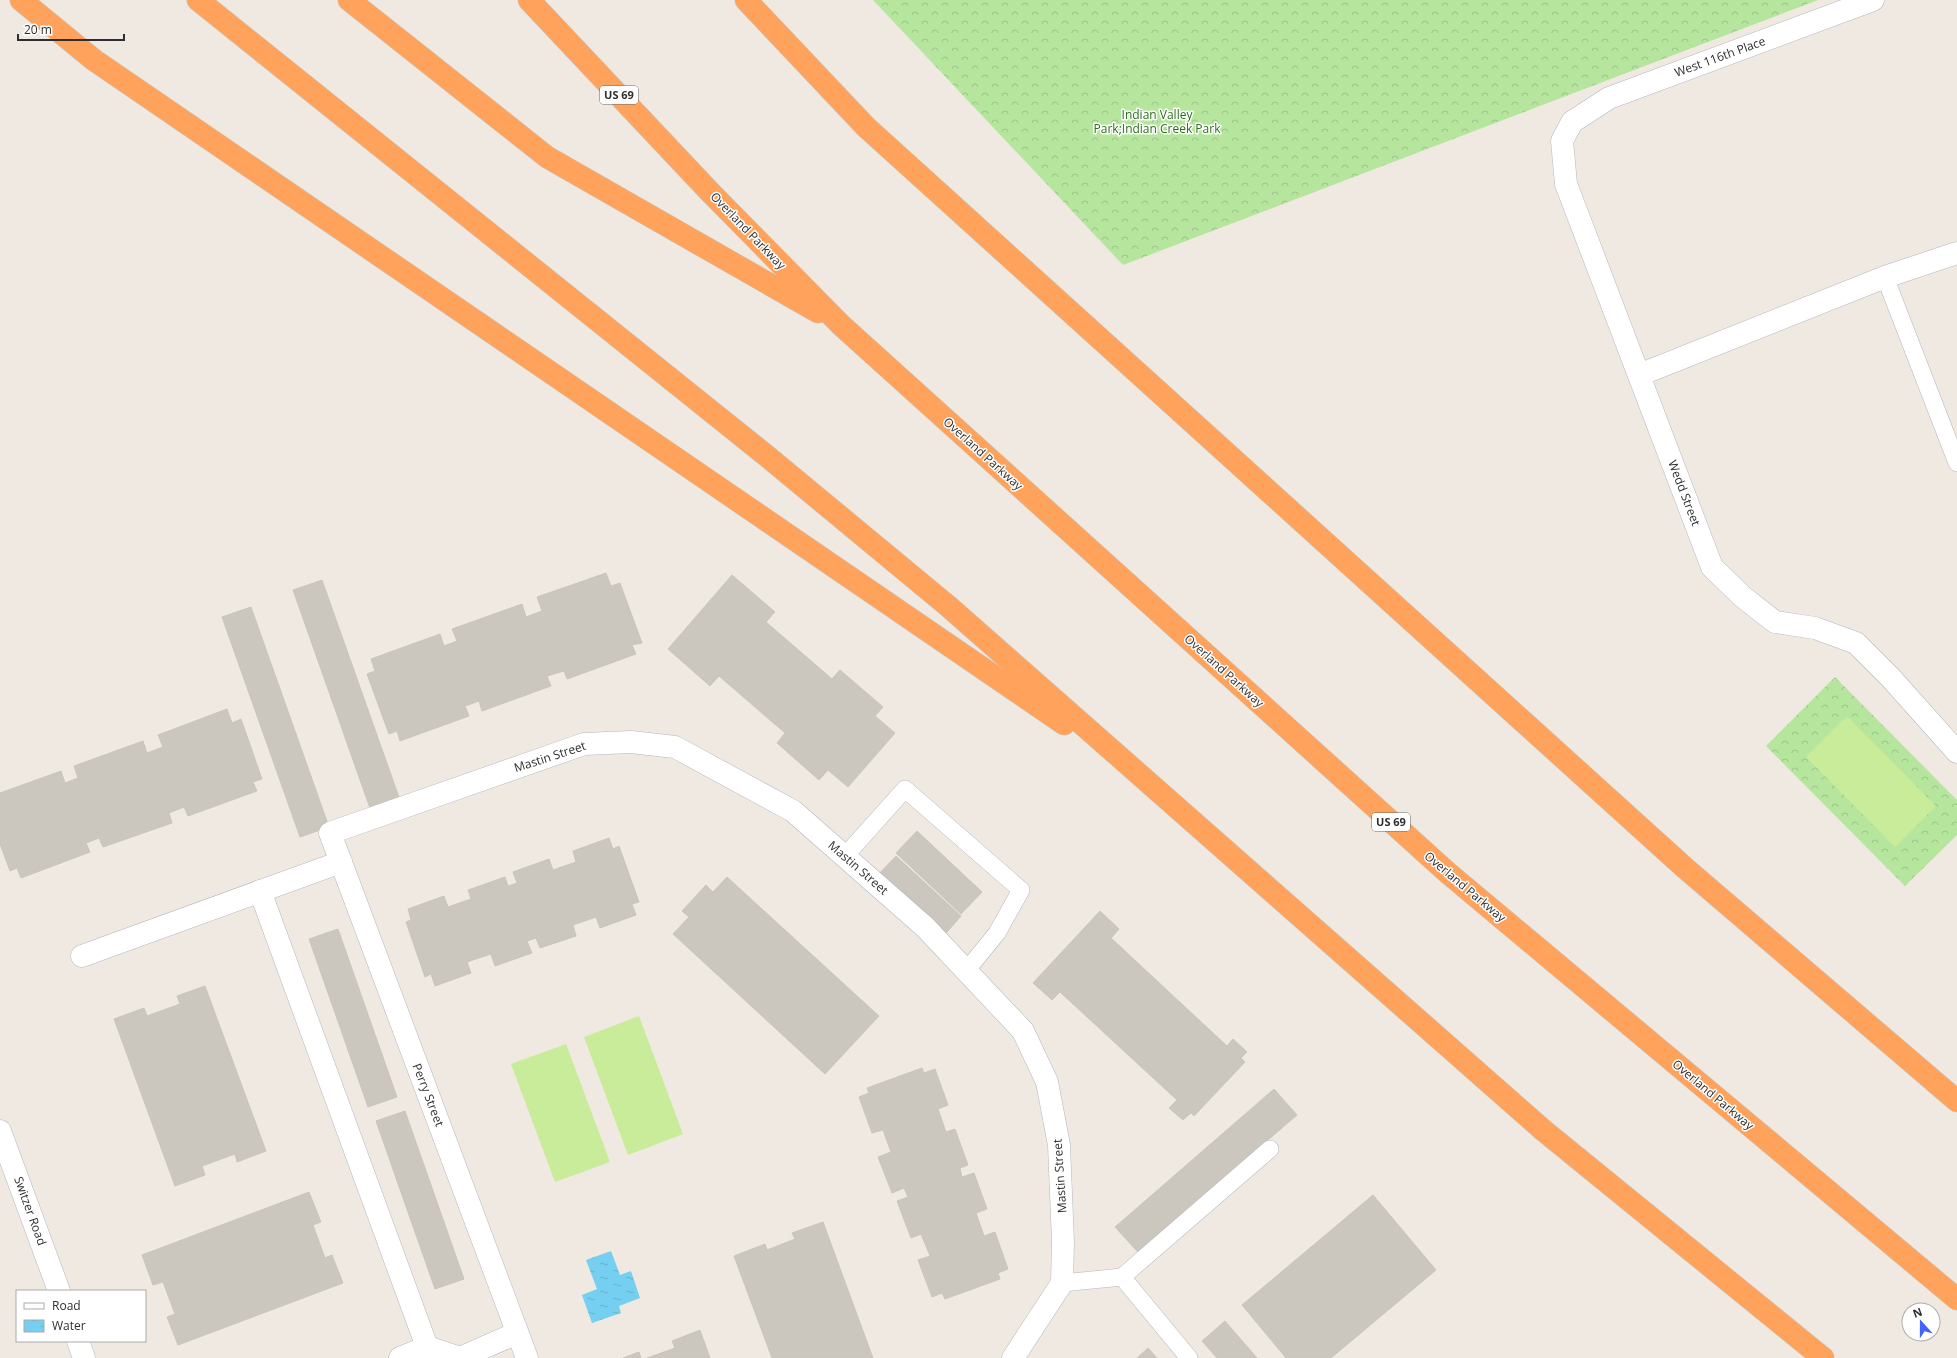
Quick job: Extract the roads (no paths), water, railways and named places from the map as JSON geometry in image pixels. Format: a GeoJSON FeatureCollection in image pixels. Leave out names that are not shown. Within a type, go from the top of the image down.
{"type":"FeatureCollection","features":[{"type":"Feature","properties":{"kind":"highway"},"geometry":{"type":"LineString","coordinates":[[21,0],[94,60],[1140,777]]}},
{"type":"Feature","properties":{"kind":"highway"},"geometry":{"type":"LineString","coordinates":[[198,0],[768,457],[948,606],[1140,777],[1543,1130],[1823,1358]]}},
{"type":"Feature","properties":{"kind":"highway"},"geometry":{"type":"LineString","coordinates":[[349,0],[547,157],[841,325]]}},
{"type":"Feature","properties":{"kind":"highway","name":"Overland Parkway"},"geometry":{"type":"LineString","coordinates":[[529,0],[709,191],[841,325],[1448,873],[1957,1299]]}},
{"type":"Feature","properties":{"kind":"highway"},"geometry":{"type":"LineString","coordinates":[[746,0],[872,132],[1685,868],[1957,1101]]}},
{"type":"Feature","properties":{"kind":"street","name":"West 116th Place"},"geometry":{"type":"LineString","coordinates":[[1572,122],[1609,98],[1873,0]]}},
{"type":"Feature","properties":{"kind":"street","name":"Wedd Street"},"geometry":{"type":"LineString","coordinates":[[1572,122],[1562,141],[1566,184],[1712,567],[1743,596],[1775,622],[1815,628],[1856,643],[1890,677],[1957,752]]}},
{"type":"Feature","properties":{"kind":"street"},"geometry":{"type":"LineString","coordinates":[[1639,375],[1885,277],[1957,253]]}},
{"type":"Feature","properties":{"kind":"street","name":"Mastin Street"},"geometry":{"type":"LineString","coordinates":[[330,833],[584,744],[631,742],[675,747],[793,811],[925,927],[1023,1031],[1047,1082],[1059,1145],[1063,1242],[1062,1283]]}},
{"type":"Feature","properties":{"kind":"street","name":"Perry Street"},"geometry":{"type":"LineString","coordinates":[[330,833],[527,1358]]}},
{"type":"Feature","properties":{"kind":"street"},"geometry":{"type":"LineString","coordinates":[[82,956],[341,862]]}},
{"type":"Feature","properties":{"kind":"street"},"geometry":{"type":"LineString","coordinates":[[260,891],[427,1347]]}},
{"type":"Feature","properties":{"kind":"street","name":"Switzer Road"},"geometry":{"type":"LineString","coordinates":[[0,1131],[60,1290]]}},
{"type":"Feature","properties":{"kind":"street"},"geometry":{"type":"LineString","coordinates":[[1013,1358],[1062,1283]]}},
{"type":"Feature","properties":{"kind":"street"},"geometry":{"type":"LineString","coordinates":[[400,1358],[427,1347],[460,1358],[517,1333]]}},
{"type":"Feature","properties":{"kind":"street"},"geometry":{"type":"LineString","coordinates":[[78,1342],[84,1358]]}},
{"type":"Feature","properties":{"kind":"lane"},"geometry":{"type":"LineString","coordinates":[[1885,277],[1957,463]]}},
{"type":"Feature","properties":{"kind":"lane"},"geometry":{"type":"LineString","coordinates":[[844,856],[905,789],[1021,890],[997,933],[966,971]]}},
{"type":"Feature","properties":{"kind":"lane"},"geometry":{"type":"LineString","coordinates":[[1062,1283],[1122,1277],[1270,1149]]}},
{"type":"Feature","properties":{"kind":"lane"},"geometry":{"type":"LineString","coordinates":[[1122,1277],[1189,1358]]}},
{"type":"Feature","properties":{"kind":"water"},"geometry":{"type":"Polygon","coordinates":[[[611,1251],[620,1275],[631,1271],[640,1298],[619,1306],[621,1313],[592,1323],[582,1295],[597,1289],[586,1260],[611,1251]]]}},
{"type":"Feature","properties":{"kind":"park label","name":"Indian Valley Park;Indian Creek Park"},"geometry":{"type":"Point","coordinates":[1157,122]}}]}
